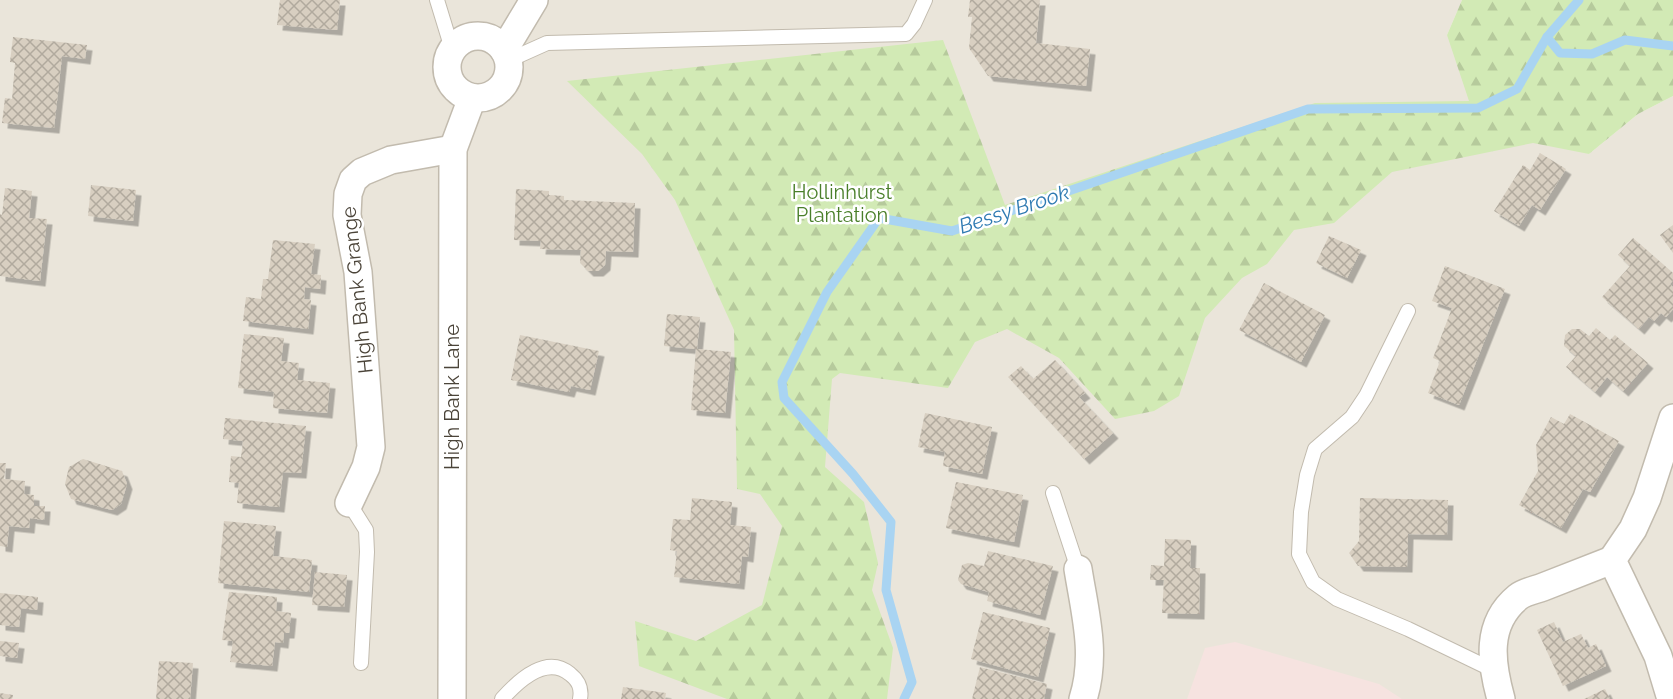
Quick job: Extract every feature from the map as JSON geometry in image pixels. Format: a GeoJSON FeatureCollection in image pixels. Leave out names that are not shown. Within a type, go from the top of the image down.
{"type":"FeatureCollection","features":[{"type":"Feature","properties":{"kind":"street"},"geometry":{"type":"LineString","coordinates":[[506,55],[497,42],[489,37],[468,37],[459,41],[452,49],[446,68],[449,79],[462,94],[472,98],[492,95],[500,89],[506,80],[506,55],[534,0]]}},
{"type":"Feature","properties":{"kind":"street","name":"High Bank Lane"},"geometry":{"type":"LineString","coordinates":[[452,699],[453,149],[472,98]]}},
{"type":"Feature","properties":{"kind":"street","name":"High Bank Grange"},"geometry":{"type":"LineString","coordinates":[[349,503],[366,467],[371,447],[358,272],[347,215],[348,194],[353,180],[362,172],[391,160],[453,149]]}},
{"type":"Feature","properties":{"kind":"street"},"geometry":{"type":"LineString","coordinates":[[1501,699],[1493,670],[1492,649],[1495,628],[1505,611],[1519,596],[1612,560],[1633,529],[1647,498],[1673,418]]}},
{"type":"Feature","properties":{"kind":"street"},"geometry":{"type":"LineString","coordinates":[[1612,560],[1658,656],[1671,699]]}},
{"type":"Feature","properties":{"kind":"street"},"geometry":{"type":"LineString","coordinates":[[1078,569],[1091,652],[1089,679],[1083,699]]}},
{"type":"Feature","properties":{"kind":"lane"},"geometry":{"type":"LineString","coordinates":[[437,0],[452,49]]}},
{"type":"Feature","properties":{"kind":"lane"},"geometry":{"type":"LineString","coordinates":[[506,55],[547,42],[906,33],[914,24],[925,0]]}},
{"type":"Feature","properties":{"kind":"lane"},"geometry":{"type":"LineString","coordinates":[[1408,311],[1366,396],[1352,417],[1315,449],[1307,475],[1301,512],[1299,554],[1313,582],[1337,599],[1408,629],[1493,670]]}},
{"type":"Feature","properties":{"kind":"lane"},"geometry":{"type":"LineString","coordinates":[[1053,493],[1078,569]]}},
{"type":"Feature","properties":{"kind":"lane"},"geometry":{"type":"LineString","coordinates":[[349,503],[366,530],[367,552],[361,663]]}},
{"type":"Feature","properties":{"kind":"lane"},"geometry":{"type":"LineString","coordinates":[[502,699],[524,679],[549,666],[561,668],[575,678],[580,685],[580,699]]}},
{"type":"Feature","properties":{"kind":"shaded area"},"geometry":{"type":"Polygon","coordinates":[[[0,0],[1462,0],[1447,35],[1589,154],[1638,114],[1673,96],[1673,699],[0,699],[0,0]]]}},
{"type":"Feature","properties":{"kind":"shaded area"},"geometry":{"type":"Polygon","coordinates":[[[1235,642],[1379,684],[1402,699],[1187,699],[1205,648],[1235,642]]]}},
{"type":"Feature","properties":{"kind":"green space","name":"Hollinhurst Plantation"},"geometry":{"type":"Polygon","coordinates":[[[1462,0],[1673,0],[1673,96],[1638,114],[1589,154],[1533,143],[1392,172],[1334,223],[1294,230],[1267,264],[1242,278],[1205,318],[1179,396],[1154,411],[1115,419],[1059,358],[1007,329],[975,342],[948,388],[840,373],[832,379],[825,467],[864,502],[878,563],[872,590],[893,648],[887,699],[727,699],[639,666],[635,621],[696,641],[762,605],[782,526],[760,494],[737,489],[734,330],[675,200],[642,154],[567,81],[943,40],[1005,205],[1315,103],[1469,101],[1447,35],[1462,0]]]}},
{"type":"Feature","properties":{"kind":"building"},"geometry":{"type":"Polygon","coordinates":[[[280,0],[340,0],[337,30],[277,25],[280,0]]]}},
{"type":"Feature","properties":{"kind":"building"},"geometry":{"type":"Polygon","coordinates":[[[970,0],[1040,0],[1036,43],[1090,49],[1086,86],[988,76],[969,48],[972,17],[968,17],[970,0]]]}},
{"type":"Feature","properties":{"kind":"building"},"geometry":{"type":"Polygon","coordinates":[[[13,37],[87,45],[85,59],[62,56],[54,128],[2,123],[5,98],[12,99],[15,63],[10,62],[13,37]]]}},
{"type":"Feature","properties":{"kind":"building"},"geometry":{"type":"Polygon","coordinates":[[[1540,153],[1566,169],[1540,210],[1532,205],[1519,226],[1494,211],[1523,165],[1530,170],[1540,153]]]}},
{"type":"Feature","properties":{"kind":"building"},"geometry":{"type":"Polygon","coordinates":[[[91,185],[136,190],[133,221],[88,216],[91,185]]]}},
{"type":"Feature","properties":{"kind":"building"},"geometry":{"type":"Polygon","coordinates":[[[5,188],[32,191],[29,218],[47,219],[40,281],[0,276],[0,214],[2,215],[5,188]]]}},
{"type":"Feature","properties":{"kind":"building"},"geometry":{"type":"Polygon","coordinates":[[[516,189],[549,191],[549,195],[564,196],[564,200],[635,203],[633,252],[606,251],[605,265],[598,271],[588,271],[580,263],[581,250],[540,249],[541,241],[514,240],[516,189]]]}},
{"type":"Feature","properties":{"kind":"building"},"geometry":{"type":"Polygon","coordinates":[[[1673,225],[1673,253],[1660,235],[1673,225]]]}},
{"type":"Feature","properties":{"kind":"building"},"geometry":{"type":"Polygon","coordinates":[[[1329,236],[1361,250],[1347,278],[1316,263],[1329,236]]]}},
{"type":"Feature","properties":{"kind":"building"},"geometry":{"type":"Polygon","coordinates":[[[1633,238],[1673,273],[1673,280],[1670,284],[1673,287],[1673,309],[1666,317],[1661,313],[1654,321],[1649,317],[1639,329],[1602,297],[1630,266],[1618,255],[1633,238]]]}},
{"type":"Feature","properties":{"kind":"building"},"geometry":{"type":"Polygon","coordinates":[[[273,240],[315,244],[311,274],[321,275],[320,289],[305,287],[304,299],[311,300],[308,329],[243,321],[246,297],[261,299],[263,279],[268,279],[273,240]]]}},
{"type":"Feature","properties":{"kind":"building"},"geometry":{"type":"Polygon","coordinates":[[[1445,266],[1505,289],[1459,405],[1428,393],[1440,361],[1433,358],[1452,308],[1432,301],[1445,266]]]}},
{"type":"Feature","properties":{"kind":"building"},"geometry":{"type":"Polygon","coordinates":[[[1264,283],[1325,315],[1301,362],[1239,330],[1264,283]]]}},
{"type":"Feature","properties":{"kind":"building"},"geometry":{"type":"Polygon","coordinates":[[[667,314],[700,317],[697,349],[731,352],[725,413],[691,410],[696,349],[664,346],[667,314]]]}},
{"type":"Feature","properties":{"kind":"building"},"geometry":{"type":"Polygon","coordinates":[[[1596,328],[1610,340],[1615,335],[1648,363],[1623,391],[1607,377],[1595,392],[1566,367],[1576,356],[1564,346],[1565,335],[1572,329],[1580,329],[1589,336],[1596,328]]]}},
{"type":"Feature","properties":{"kind":"building"},"geometry":{"type":"Polygon","coordinates":[[[244,334],[284,338],[281,361],[299,363],[297,380],[330,383],[327,413],[273,408],[274,392],[238,388],[244,334]]]}},
{"type":"Feature","properties":{"kind":"building"},"geometry":{"type":"Polygon","coordinates":[[[520,335],[599,351],[590,390],[571,386],[569,392],[511,380],[520,335]]]}},
{"type":"Feature","properties":{"kind":"building"},"geometry":{"type":"Polygon","coordinates":[[[1055,360],[1085,393],[1079,397],[1113,433],[1084,459],[1008,377],[1021,366],[1033,379],[1055,360]]]}},
{"type":"Feature","properties":{"kind":"building"},"geometry":{"type":"Polygon","coordinates":[[[925,413],[992,427],[982,474],[943,466],[945,452],[918,447],[925,413]]]}},
{"type":"Feature","properties":{"kind":"building"},"geometry":{"type":"Polygon","coordinates":[[[1570,414],[1619,441],[1590,492],[1583,489],[1561,528],[1519,505],[1538,471],[1536,445],[1551,417],[1564,424],[1570,414]]]}},
{"type":"Feature","properties":{"kind":"building"},"geometry":{"type":"Polygon","coordinates":[[[225,418],[306,426],[301,473],[283,472],[279,507],[237,503],[239,483],[229,482],[231,456],[241,457],[243,441],[223,439],[225,418]]]}},
{"type":"Feature","properties":{"kind":"building"},"geometry":{"type":"Polygon","coordinates":[[[83,459],[122,471],[127,484],[121,504],[112,510],[71,499],[65,484],[69,467],[83,459]]]}},
{"type":"Feature","properties":{"kind":"building"},"geometry":{"type":"Polygon","coordinates":[[[0,463],[6,463],[4,479],[25,481],[24,494],[34,495],[34,506],[45,506],[44,520],[30,518],[29,528],[9,526],[7,547],[0,546],[0,463]]]}},
{"type":"Feature","properties":{"kind":"building"},"geometry":{"type":"Polygon","coordinates":[[[956,482],[1023,495],[1014,542],[946,528],[956,482]]]}},
{"type":"Feature","properties":{"kind":"building"},"geometry":{"type":"Polygon","coordinates":[[[692,498],[732,502],[730,525],[751,527],[748,557],[742,556],[739,584],[674,577],[677,551],[670,550],[673,519],[690,520],[692,498]]]}},
{"type":"Feature","properties":{"kind":"building"},"geometry":{"type":"Polygon","coordinates":[[[1360,498],[1448,500],[1447,535],[1408,534],[1407,567],[1358,566],[1349,553],[1359,541],[1360,498]]]}},
{"type":"Feature","properties":{"kind":"building"},"geometry":{"type":"Polygon","coordinates":[[[224,521],[276,526],[273,556],[312,560],[309,592],[218,583],[224,521]]]}},
{"type":"Feature","properties":{"kind":"building"},"geometry":{"type":"Polygon","coordinates":[[[1165,539],[1191,540],[1190,568],[1200,568],[1199,614],[1162,613],[1164,580],[1150,580],[1151,565],[1164,566],[1165,539]]]}},
{"type":"Feature","properties":{"kind":"building"},"geometry":{"type":"Polygon","coordinates":[[[988,551],[1053,566],[1040,615],[987,601],[989,592],[961,584],[958,580],[962,565],[968,563],[984,566],[988,551]]]}},
{"type":"Feature","properties":{"kind":"building"},"geometry":{"type":"Polygon","coordinates":[[[315,572],[347,575],[344,607],[312,605],[315,572]]]}},
{"type":"Feature","properties":{"kind":"building"},"geometry":{"type":"Polygon","coordinates":[[[229,592],[277,597],[276,611],[291,613],[289,633],[284,633],[283,643],[275,642],[272,666],[230,662],[233,641],[222,640],[229,592]]]}},
{"type":"Feature","properties":{"kind":"building"},"geometry":{"type":"Polygon","coordinates":[[[0,593],[38,597],[37,610],[21,608],[19,627],[0,625],[0,593]]]}},
{"type":"Feature","properties":{"kind":"building"},"geometry":{"type":"Polygon","coordinates":[[[983,612],[1050,628],[1038,677],[971,659],[983,612]]]}},
{"type":"Feature","properties":{"kind":"building"},"geometry":{"type":"Polygon","coordinates":[[[1554,622],[1563,642],[1581,634],[1588,648],[1596,644],[1606,666],[1563,686],[1537,630],[1554,622]]]}},
{"type":"Feature","properties":{"kind":"building"},"geometry":{"type":"Polygon","coordinates":[[[0,641],[19,643],[17,658],[0,656],[0,641]]]}},
{"type":"Feature","properties":{"kind":"building"},"geometry":{"type":"Polygon","coordinates":[[[159,661],[193,663],[190,699],[156,699],[159,661]]]}},
{"type":"Feature","properties":{"kind":"building"},"geometry":{"type":"Polygon","coordinates":[[[980,667],[1047,684],[1044,699],[972,699],[980,667]]]}},
{"type":"Feature","properties":{"kind":"building"},"geometry":{"type":"Polygon","coordinates":[[[623,687],[666,693],[665,699],[621,699],[623,687]]]}},
{"type":"Feature","properties":{"kind":"building"},"geometry":{"type":"Polygon","coordinates":[[[1605,689],[1610,699],[1584,699],[1605,689]]]}},
{"type":"Feature","properties":{"kind":"building"},"geometry":{"type":"Polygon","coordinates":[[[0,693],[13,695],[12,699],[0,699],[0,693]]]}},
{"type":"Feature","properties":{"kind":"waterway","name":"Bessy Brook"},"geometry":{"type":"LineString","coordinates":[[904,699],[912,682],[886,590],[891,522],[853,474],[784,398],[782,382],[827,292],[879,218],[952,231],[1308,109],[1478,108],[1517,89],[1547,37],[1579,0]]}},
{"type":"Feature","properties":{"kind":"waterway"},"geometry":{"type":"LineString","coordinates":[[1547,37],[1560,53],[1592,54],[1625,40],[1673,46]]}}]}
